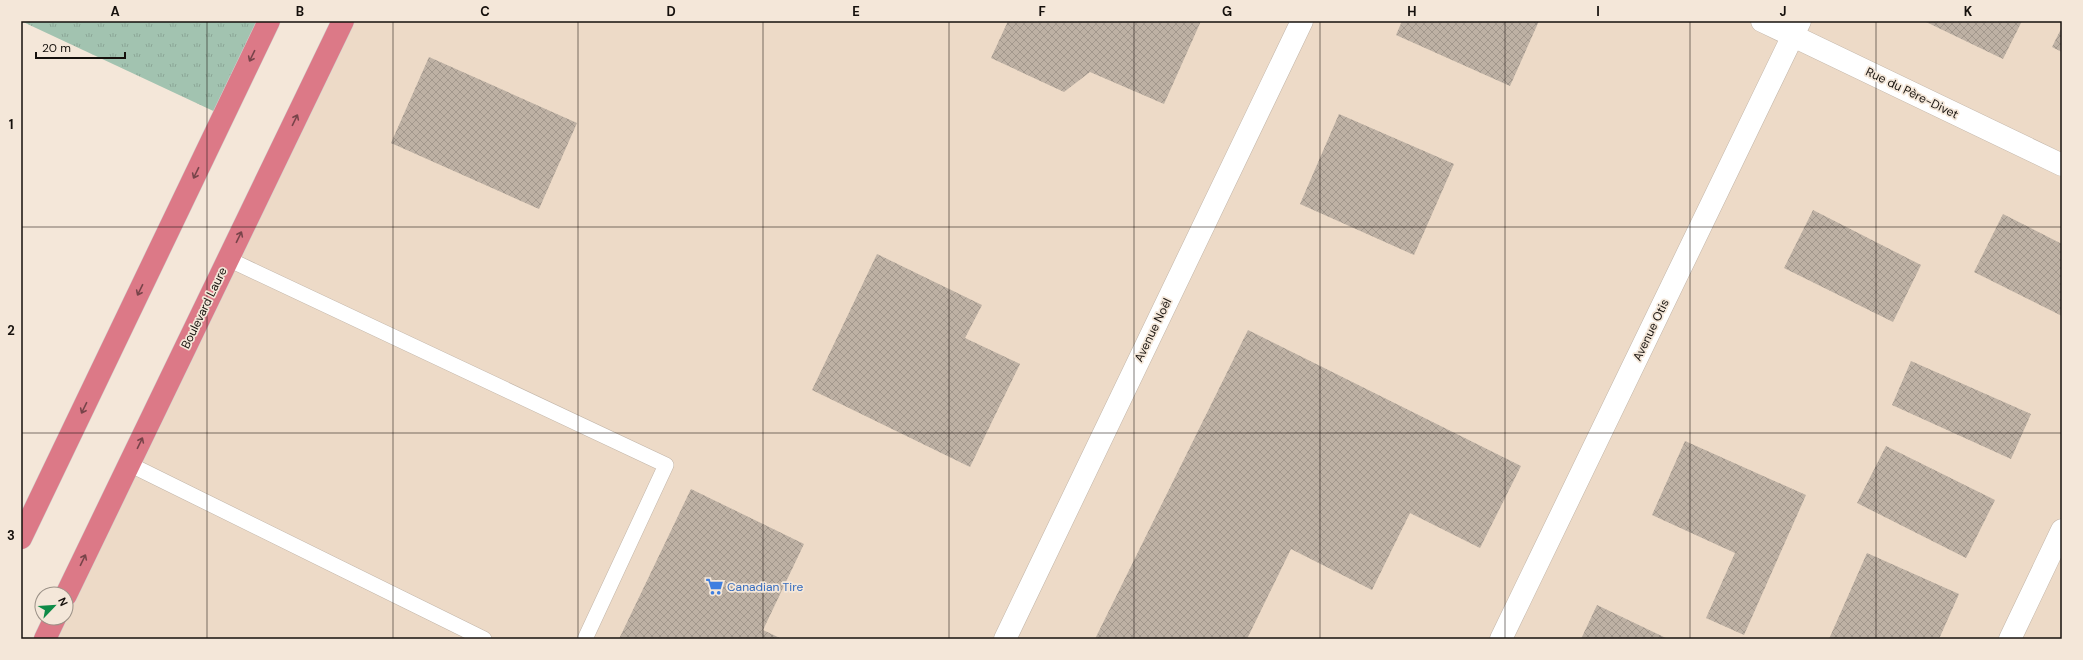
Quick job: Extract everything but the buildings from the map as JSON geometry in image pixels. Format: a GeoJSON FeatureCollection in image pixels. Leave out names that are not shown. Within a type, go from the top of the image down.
{"type":"FeatureCollection","features":[{"type":"Feature","properties":{"kind":"highway"},"geometry":{"type":"LineString","coordinates":[[21,538],[269,21]]}},
{"type":"Feature","properties":{"kind":"highway","name":"Boulevard Laure"},"geometry":{"type":"LineString","coordinates":[[70,586],[343,21]]}},
{"type":"Feature","properties":{"kind":"highway"},"geometry":{"type":"LineString","coordinates":[[45,639],[51,626]]}},
{"type":"Feature","properties":{"kind":"street","name":"Avenue Noël"},"geometry":{"type":"LineString","coordinates":[[1004,639],[1302,21]]}},
{"type":"Feature","properties":{"kind":"street","name":"Rue du Père-Divet"},"geometry":{"type":"LineString","coordinates":[[1762,21],[1797,28],[2062,165]]}},
{"type":"Feature","properties":{"kind":"street","name":"Avenue Otis"},"geometry":{"type":"LineString","coordinates":[[1501,639],[1797,28]]}},
{"type":"Feature","properties":{"kind":"street"},"geometry":{"type":"LineString","coordinates":[[2010,639],[2062,530]]}},
{"type":"Feature","properties":{"kind":"lane"},"geometry":{"type":"LineString","coordinates":[[228,259],[666,465],[585,639]]}},
{"type":"Feature","properties":{"kind":"lane"},"geometry":{"type":"LineString","coordinates":[[129,464],[484,639]]}},
{"type":"Feature","properties":{"kind":"shaded area"},"geometry":{"type":"Polygon","coordinates":[[[343,21],[2062,21],[2062,639],[45,639],[51,626],[74,626],[74,586],[70,586],[343,21]]]}},
{"type":"Feature","properties":{"kind":"green space"},"geometry":{"type":"Polygon","coordinates":[[[21,21],[269,21],[224,116],[21,21]]]}},
{"type":"Feature","properties":{"kind":"place","name":"Canadian Tire"},"geometry":{"type":"Point","coordinates":[714,587]}}]}
